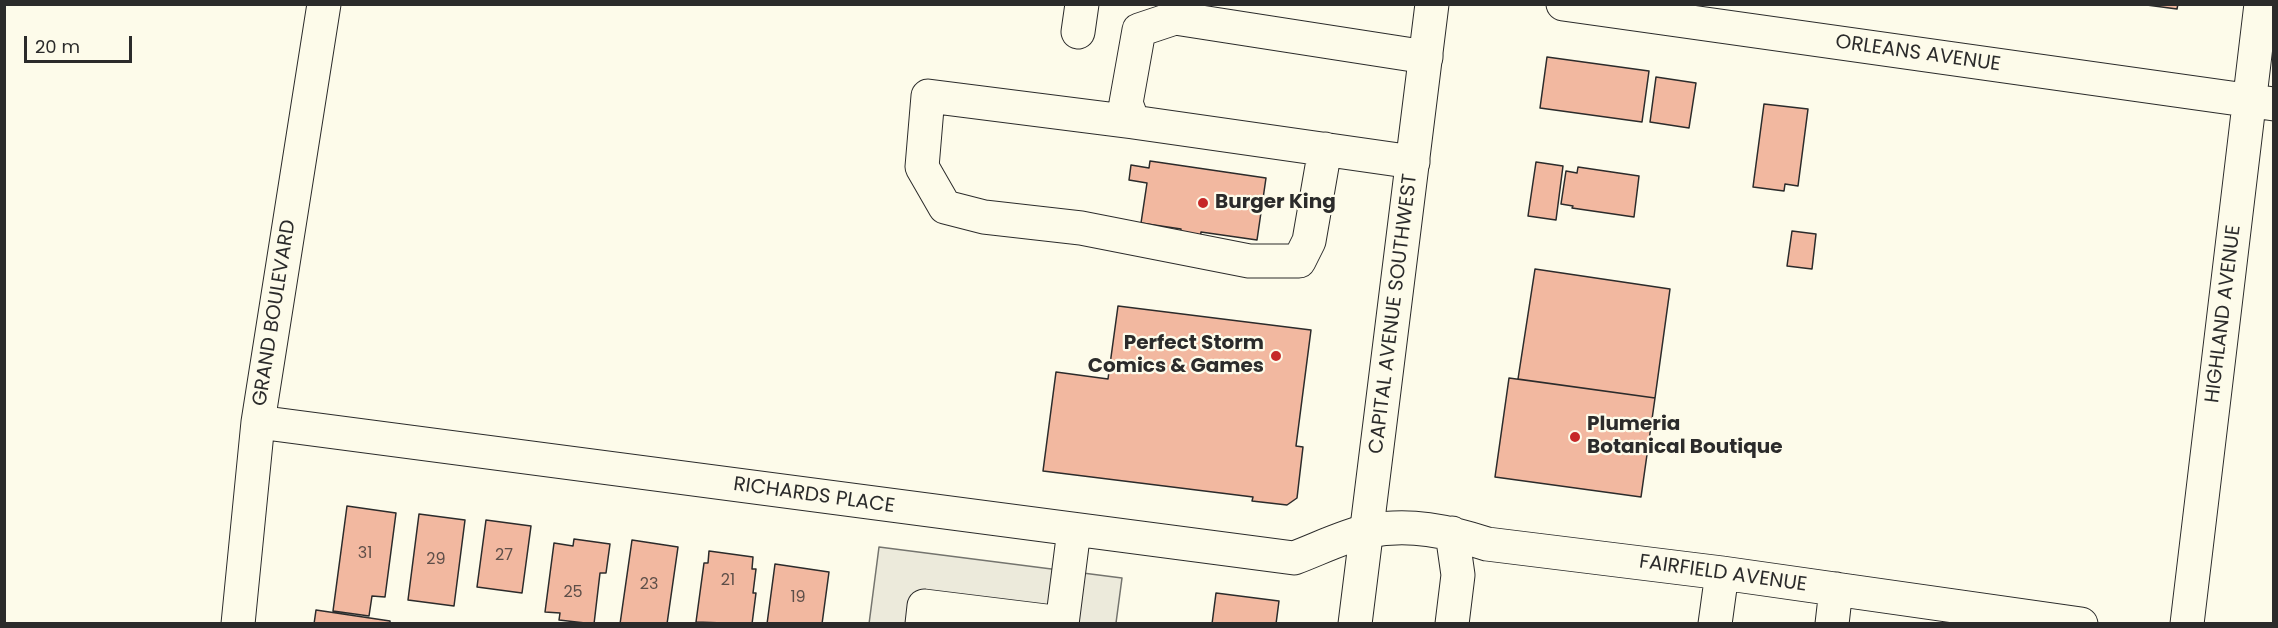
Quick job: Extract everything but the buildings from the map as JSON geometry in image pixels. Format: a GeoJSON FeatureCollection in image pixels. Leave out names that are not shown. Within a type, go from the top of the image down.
{"type":"FeatureCollection","features":[{"type":"Feature","properties":{"kind":"street","name":"GRAND BOULEVARD"},"geometry":{"type":"LineString","coordinates":[[238,624],[258,422],[324,4]]}},
{"type":"Feature","properties":{"kind":"street","name":"CAPITAL AVENUE SOUTHWEST"},"geometry":{"type":"LineString","coordinates":[[1355,624],[1432,4]]}},
{"type":"Feature","properties":{"kind":"street","name":"ORLEANS AVENUE"},"geometry":{"type":"LineString","coordinates":[[1563,4],[2262,102]]}},
{"type":"Feature","properties":{"kind":"street","name":"HIGHLAND AVENUE"},"geometry":{"type":"LineString","coordinates":[[2187,624],[2262,102],[2261,4]]}},
{"type":"Feature","properties":{"kind":"street"},"geometry":{"type":"LineString","coordinates":[[1133,122],[1126,103],[1139,30],[1175,18],[1426,57]]}},
{"type":"Feature","properties":{"kind":"street"},"geometry":{"type":"LineString","coordinates":[[1325,149],[1309,241],[1299,261],[1249,261],[1081,228],[984,217],[945,207],[922,167],[927,96],[1133,122],[1325,149],[1413,162]]}},
{"type":"Feature","properties":{"kind":"street","name":"RICHARDS PLACE"},"geometry":{"type":"LineString","coordinates":[[258,422],[1294,558],[1367,531]]}},
{"type":"Feature","properties":{"kind":"street","name":"FAIRFIELD AVENUE"},"geometry":{"type":"LineString","coordinates":[[1367,531],[1421,527],[1452,533],[1487,544],[1722,573],[2080,624]]}},
{"type":"Feature","properties":{"kind":"street"},"geometry":{"type":"LineString","coordinates":[[922,624],[924,606],[1062,623],[1074,530]]}},
{"type":"Feature","properties":{"kind":"street"},"geometry":{"type":"LineString","coordinates":[[1452,533],[1458,575],[1452,624]]}},
{"type":"Feature","properties":{"kind":"street"},"geometry":{"type":"LineString","coordinates":[[1715,624],[1722,573]]}},
{"type":"Feature","properties":{"kind":"street"},"geometry":{"type":"LineString","coordinates":[[1832,624],[1836,589]]}},
{"type":"Feature","properties":{"kind":"shaded area"},"geometry":{"type":"Polygon","coordinates":[[[879,547],[1122,578],[1116,623],[869,624],[879,547]]]}},
{"type":"Feature","properties":{"kind":"place","name":"Burger King"},"geometry":{"type":"Point","coordinates":[1203,203]}},
{"type":"Feature","properties":{"kind":"place","name":"Perfect Storm Comics & Games"},"geometry":{"type":"Point","coordinates":[1276,356]}},
{"type":"Feature","properties":{"kind":"place","name":"Plumeria Botanical Boutique"},"geometry":{"type":"Point","coordinates":[1575,437]}}]}
